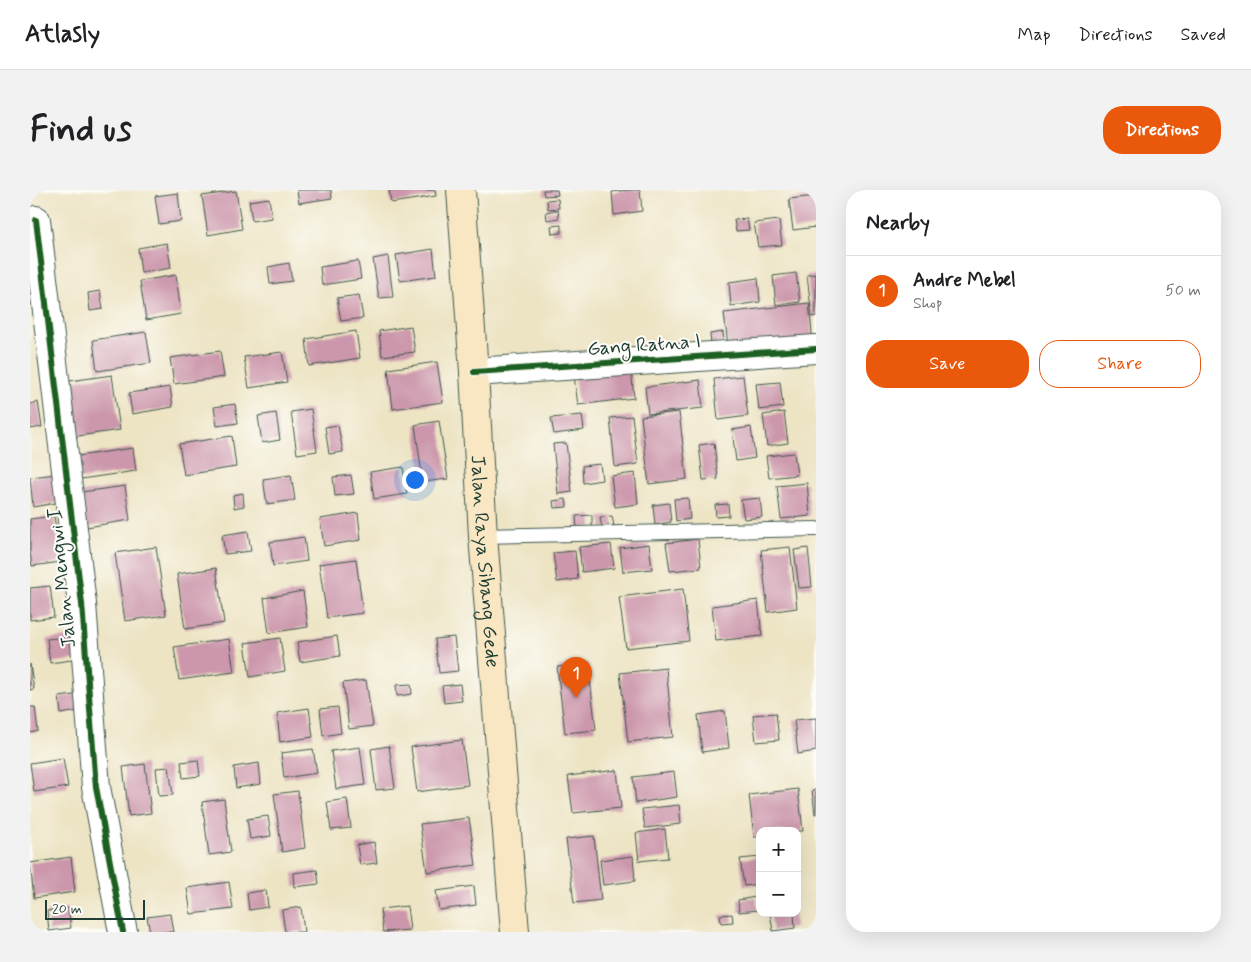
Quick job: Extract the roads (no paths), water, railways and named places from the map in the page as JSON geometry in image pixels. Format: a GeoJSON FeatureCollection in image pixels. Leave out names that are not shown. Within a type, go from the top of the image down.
{"type":"FeatureCollection","features":[{"type":"Feature","properties":{"kind":"main road","name":"Jalan Raya Sibang Gede"},"geometry":{"type":"LineString","coordinates":[[461,190],[483,536],[515,932]]}},
{"type":"Feature","properties":{"kind":"street","name":"Jalan Mengwi I"},"geometry":{"type":"LineString","coordinates":[[36,220],[82,604],[96,788],[124,932]]}},
{"type":"Feature","properties":{"kind":"street","name":"Gang Ratna I"},"geometry":{"type":"LineString","coordinates":[[474,372],[816,350]]}},
{"type":"Feature","properties":{"kind":"lane"},"geometry":{"type":"LineString","coordinates":[[483,536],[816,529]]}},
{"type":"Feature","properties":{"kind":"place","name":"Andre Mebel"},"geometry":{"type":"Point","coordinates":[576,698]}}]}
